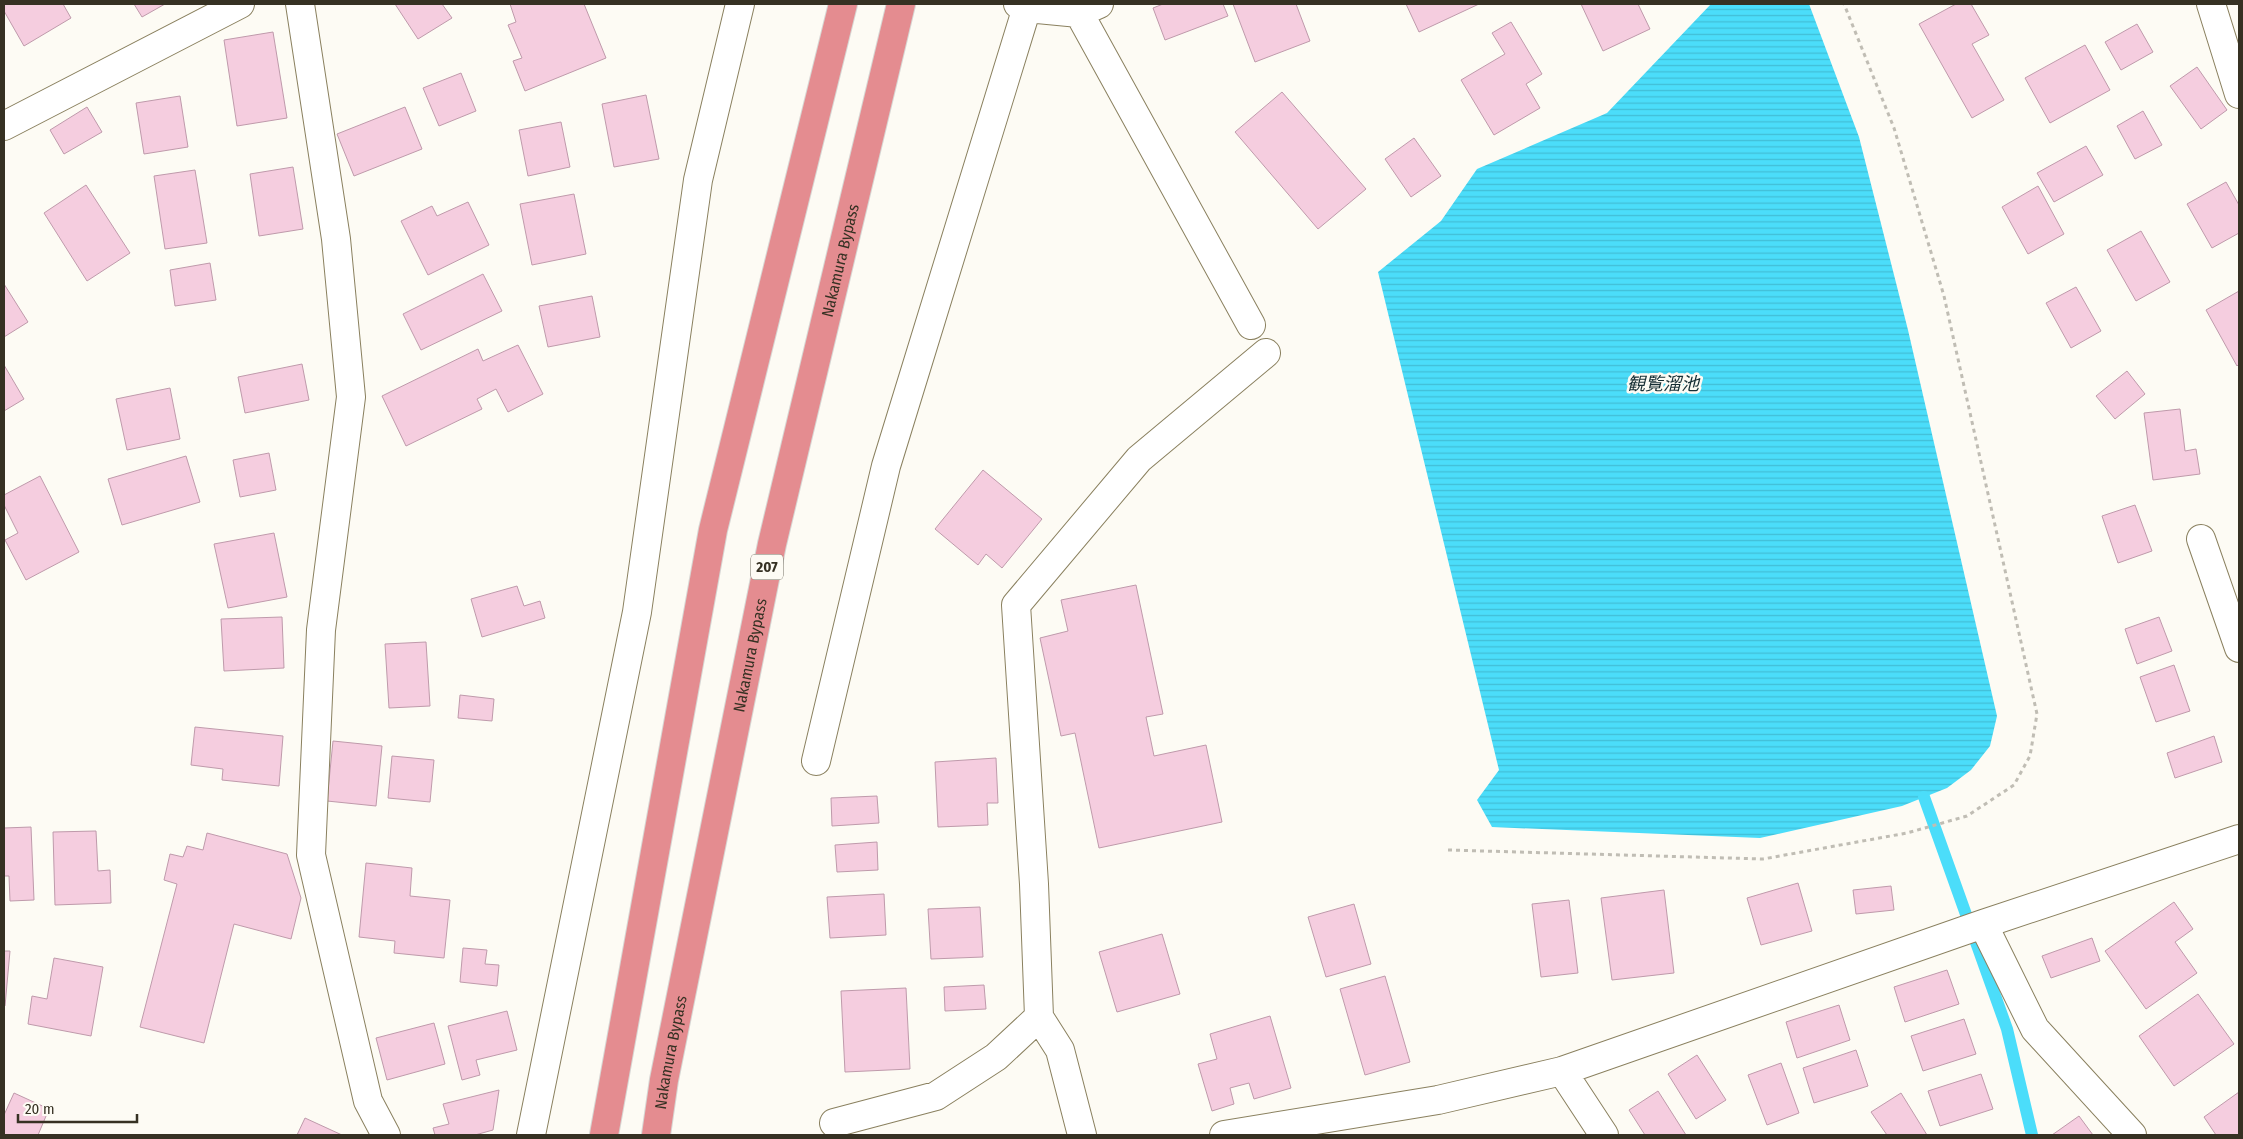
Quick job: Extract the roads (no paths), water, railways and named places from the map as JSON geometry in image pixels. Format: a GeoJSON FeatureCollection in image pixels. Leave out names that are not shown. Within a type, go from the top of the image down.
{"type":"FeatureCollection","features":[{"type":"Feature","properties":{"kind":"highway"},"geometry":{"type":"LineString","coordinates":[[604,1135],[712,530],[843,4]]}},
{"type":"Feature","properties":{"kind":"highway","name":"Nakamura Bypass"},"geometry":{"type":"LineString","coordinates":[[656,1135],[666,1070],[772,544],[901,4]]}},
{"type":"Feature","properties":{"kind":"street"},"geometry":{"type":"LineString","coordinates":[[4,126],[240,4]]}},
{"type":"Feature","properties":{"kind":"street"},"geometry":{"type":"LineString","coordinates":[[300,4],[336,239],[352,397],[321,630],[311,856],[368,1101],[386,1135]]}},
{"type":"Feature","properties":{"kind":"street"},"geometry":{"type":"LineString","coordinates":[[531,1135],[638,612],[698,180],[740,4]]}},
{"type":"Feature","properties":{"kind":"street"},"geometry":{"type":"LineString","coordinates":[[2211,4],[2239,94]]}},
{"type":"Feature","properties":{"kind":"street"},"geometry":{"type":"LineString","coordinates":[[816,761],[886,466],[1024,5],[1089,8],[1251,325]]}},
{"type":"Feature","properties":{"kind":"street"},"geometry":{"type":"LineString","coordinates":[[1082,1135],[1060,1050],[1039,1017],[1034,884],[1016,605],[1139,459],[1266,353]]}},
{"type":"Feature","properties":{"kind":"street"},"geometry":{"type":"LineString","coordinates":[[2201,539],[2239,648]]}},
{"type":"Feature","properties":{"kind":"street"},"geometry":{"type":"LineString","coordinates":[[1224,1135],[1438,1100],[1562,1071],[1983,924],[2239,839]]}},
{"type":"Feature","properties":{"kind":"street"},"geometry":{"type":"LineString","coordinates":[[1983,924],[2035,1029],[2132,1135]]}},
{"type":"Feature","properties":{"kind":"street"},"geometry":{"type":"LineString","coordinates":[[834,1123],[936,1096],[996,1057],[1039,1017]]}},
{"type":"Feature","properties":{"kind":"street"},"geometry":{"type":"LineString","coordinates":[[1562,1071],[1604,1135]]}},
{"type":"Feature","properties":{"kind":"water","name":"観覧溜池"},"geometry":{"type":"Polygon","coordinates":[[[1711,4],[1809,4],[1859,137],[1908,330],[1997,716],[1990,746],[1971,770],[1947,788],[1902,806],[1760,838],[1492,827],[1477,800],[1499,770],[1378,272],[1441,221],[1477,169],[1607,113],[1711,4]]]}},
{"type":"Feature","properties":{"kind":"waterway"},"geometry":{"type":"LineString","coordinates":[[1924,797],[2007,1029],[2032,1135]]}}]}
